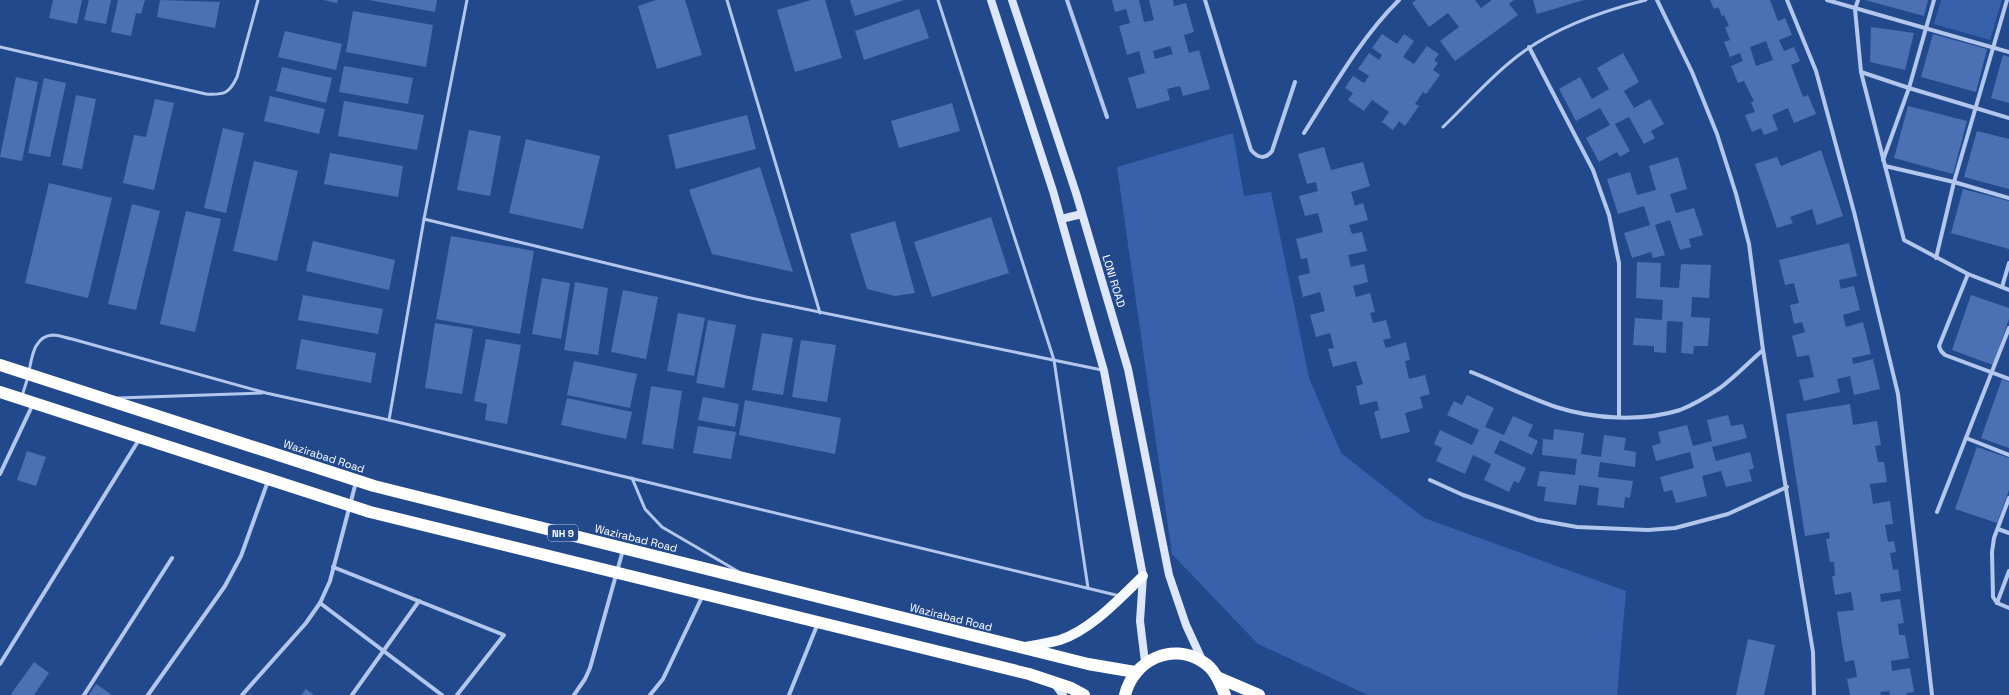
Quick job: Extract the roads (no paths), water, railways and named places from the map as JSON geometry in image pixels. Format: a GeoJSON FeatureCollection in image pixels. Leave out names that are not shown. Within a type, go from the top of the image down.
{"type":"FeatureCollection","features":[{"type":"Feature","properties":{"kind":"highway","name":"Wazirabad Road"},"geometry":{"type":"LineString","coordinates":[[0,365],[106,398],[374,486],[1022,648],[1088,664],[1135,672]]}},
{"type":"Feature","properties":{"kind":"highway","name":"NH 9"},"geometry":{"type":"LineString","coordinates":[[0,392],[370,512],[1029,674],[1084,695]]}},
{"type":"Feature","properties":{"kind":"highway"},"geometry":{"type":"LineString","coordinates":[[1125,695],[1127,685],[1135,672],[1145,662],[1155,657],[1169,654],[1184,654],[1203,662],[1217,677],[1224,695]]}},
{"type":"Feature","properties":{"kind":"highway"},"geometry":{"type":"LineString","coordinates":[[1217,677],[1259,695]]}},
{"type":"Feature","properties":{"kind":"main road"},"geometry":{"type":"LineString","coordinates":[[1022,648],[1062,640],[1086,626],[1143,576]]}},
{"type":"Feature","properties":{"kind":"street"},"geometry":{"type":"LineString","coordinates":[[991,0],[1061,220],[1104,371],[1143,576],[1140,621],[1145,662]]}},
{"type":"Feature","properties":{"kind":"street","name":"LONI ROAD"},"geometry":{"type":"LineString","coordinates":[[1012,0],[1082,214],[1128,369],[1169,575],[1186,625],[1203,662]]}},
{"type":"Feature","properties":{"kind":"street"},"geometry":{"type":"LineString","coordinates":[[1067,0],[1108,117]]}},
{"type":"Feature","properties":{"kind":"street"},"geometry":{"type":"LineString","coordinates":[[1205,0],[1251,150],[1255,155],[1262,158],[1268,156],[1272,151],[1295,82]]}},
{"type":"Feature","properties":{"kind":"street"},"geometry":{"type":"LineString","coordinates":[[1304,133],[1340,76],[1386,12],[1399,0]]}},
{"type":"Feature","properties":{"kind":"street"},"geometry":{"type":"LineString","coordinates":[[1657,0],[1692,72],[1717,134],[1736,194],[1750,251],[1763,350],[1813,652],[1814,695]]}},
{"type":"Feature","properties":{"kind":"street"},"geometry":{"type":"LineString","coordinates":[[1787,0],[1816,71],[1854,212],[1898,394],[1932,695]]}},
{"type":"Feature","properties":{"kind":"street"},"geometry":{"type":"LineString","coordinates":[[1827,0],[2009,52]]}},
{"type":"Feature","properties":{"kind":"street"},"geometry":{"type":"LineString","coordinates":[[1858,0],[1855,9],[1861,72],[1904,240],[1968,274],[2009,290]]}},
{"type":"Feature","properties":{"kind":"street"},"geometry":{"type":"LineString","coordinates":[[1883,160],[1908,88],[1934,0]]}},
{"type":"Feature","properties":{"kind":"street"},"geometry":{"type":"LineString","coordinates":[[1936,258],[1954,182],[2007,0]]}},
{"type":"Feature","properties":{"kind":"street"},"geometry":{"type":"LineString","coordinates":[[1529,48],[1593,170],[1609,215],[1619,263],[1620,417]]}},
{"type":"Feature","properties":{"kind":"street"},"geometry":{"type":"LineString","coordinates":[[1861,72],[1908,88],[2009,118]]}},
{"type":"Feature","properties":{"kind":"street"},"geometry":{"type":"LineString","coordinates":[[1885,166],[1954,182],[2009,198]]}},
{"type":"Feature","properties":{"kind":"street"},"geometry":{"type":"LineString","coordinates":[[1061,220],[1082,214]]}},
{"type":"Feature","properties":{"kind":"street"},"geometry":{"type":"LineString","coordinates":[[2002,287],[2009,263]]}},
{"type":"Feature","properties":{"kind":"street"},"geometry":{"type":"LineString","coordinates":[[1968,274],[1939,346],[1945,355],[2009,379]]}},
{"type":"Feature","properties":{"kind":"street"},"geometry":{"type":"LineString","coordinates":[[1937,512],[2009,328]]}},
{"type":"Feature","properties":{"kind":"street"},"geometry":{"type":"LineString","coordinates":[[1472,372],[1556,407],[1592,415],[1620,417],[1647,416],[1679,410],[1697,402],[1720,388],[1763,350]]}},
{"type":"Feature","properties":{"kind":"street"},"geometry":{"type":"LineString","coordinates":[[0,474],[34,403]]}},
{"type":"Feature","properties":{"kind":"street"},"geometry":{"type":"LineString","coordinates":[[0,664],[141,438]]}},
{"type":"Feature","properties":{"kind":"street"},"geometry":{"type":"LineString","coordinates":[[1966,438],[2009,455]]}},
{"type":"Feature","properties":{"kind":"street"},"geometry":{"type":"LineString","coordinates":[[148,695],[225,586],[241,556],[268,479]]}},
{"type":"Feature","properties":{"kind":"street"},"geometry":{"type":"LineString","coordinates":[[242,695],[306,623],[320,602],[333,567],[357,480]]}},
{"type":"Feature","properties":{"kind":"street"},"geometry":{"type":"LineString","coordinates":[[1430,480],[1469,498],[1538,520],[1576,527],[1648,530],[1675,528],[1728,514],[1786,487]]}},
{"type":"Feature","properties":{"kind":"street"},"geometry":{"type":"LineString","coordinates":[[2009,498],[1992,552],[1994,597],[1997,603],[2009,608]]}},
{"type":"Feature","properties":{"kind":"street"},"geometry":{"type":"LineString","coordinates":[[1998,529],[2009,534]]}},
{"type":"Feature","properties":{"kind":"street"},"geometry":{"type":"LineString","coordinates":[[574,695],[585,679],[590,668],[624,548]]}},
{"type":"Feature","properties":{"kind":"street"},"geometry":{"type":"LineString","coordinates":[[84,695],[172,558]]}},
{"type":"Feature","properties":{"kind":"street"},"geometry":{"type":"LineString","coordinates":[[333,567],[504,635],[457,695]]}},
{"type":"Feature","properties":{"kind":"street"},"geometry":{"type":"LineString","coordinates":[[1997,603],[2009,571]]}},
{"type":"Feature","properties":{"kind":"street"},"geometry":{"type":"LineString","coordinates":[[650,695],[663,679],[703,594]]}},
{"type":"Feature","properties":{"kind":"street"},"geometry":{"type":"LineString","coordinates":[[352,695],[385,652],[419,601]]}},
{"type":"Feature","properties":{"kind":"street"},"geometry":{"type":"LineString","coordinates":[[320,602],[442,695]]}},
{"type":"Feature","properties":{"kind":"street"},"geometry":{"type":"LineString","coordinates":[[789,695],[818,622]]}},
{"type":"Feature","properties":{"kind":"street"},"geometry":{"type":"LineString","coordinates":[[1054,683],[1064,695]]}},
{"type":"Feature","properties":{"kind":"lane"},"geometry":{"type":"LineString","coordinates":[[0,47],[206,94],[222,95],[232,87],[237,77],[258,0]]}},
{"type":"Feature","properties":{"kind":"lane"},"geometry":{"type":"LineString","coordinates":[[390,420],[424,220],[467,0]]}},
{"type":"Feature","properties":{"kind":"lane"},"geometry":{"type":"LineString","coordinates":[[727,0],[820,313]]}},
{"type":"Feature","properties":{"kind":"lane"},"geometry":{"type":"LineString","coordinates":[[938,0],[1054,360],[1088,588]]}},
{"type":"Feature","properties":{"kind":"lane"},"geometry":{"type":"LineString","coordinates":[[1444,127],[1508,63],[1529,48],[1581,21],[1612,8],[1646,0]]}},
{"type":"Feature","properties":{"kind":"lane"},"geometry":{"type":"LineString","coordinates":[[424,220],[746,297],[1104,371]]}},
{"type":"Feature","properties":{"kind":"lane"},"geometry":{"type":"LineString","coordinates":[[21,399],[33,350],[39,341],[52,335],[72,339],[266,393],[390,420],[1122,596]]}},
{"type":"Feature","properties":{"kind":"lane"},"geometry":{"type":"LineString","coordinates":[[106,398],[266,393]]}},
{"type":"Feature","properties":{"kind":"lane"},"geometry":{"type":"LineString","coordinates":[[632,478],[645,509],[662,527],[756,582]]}}]}
